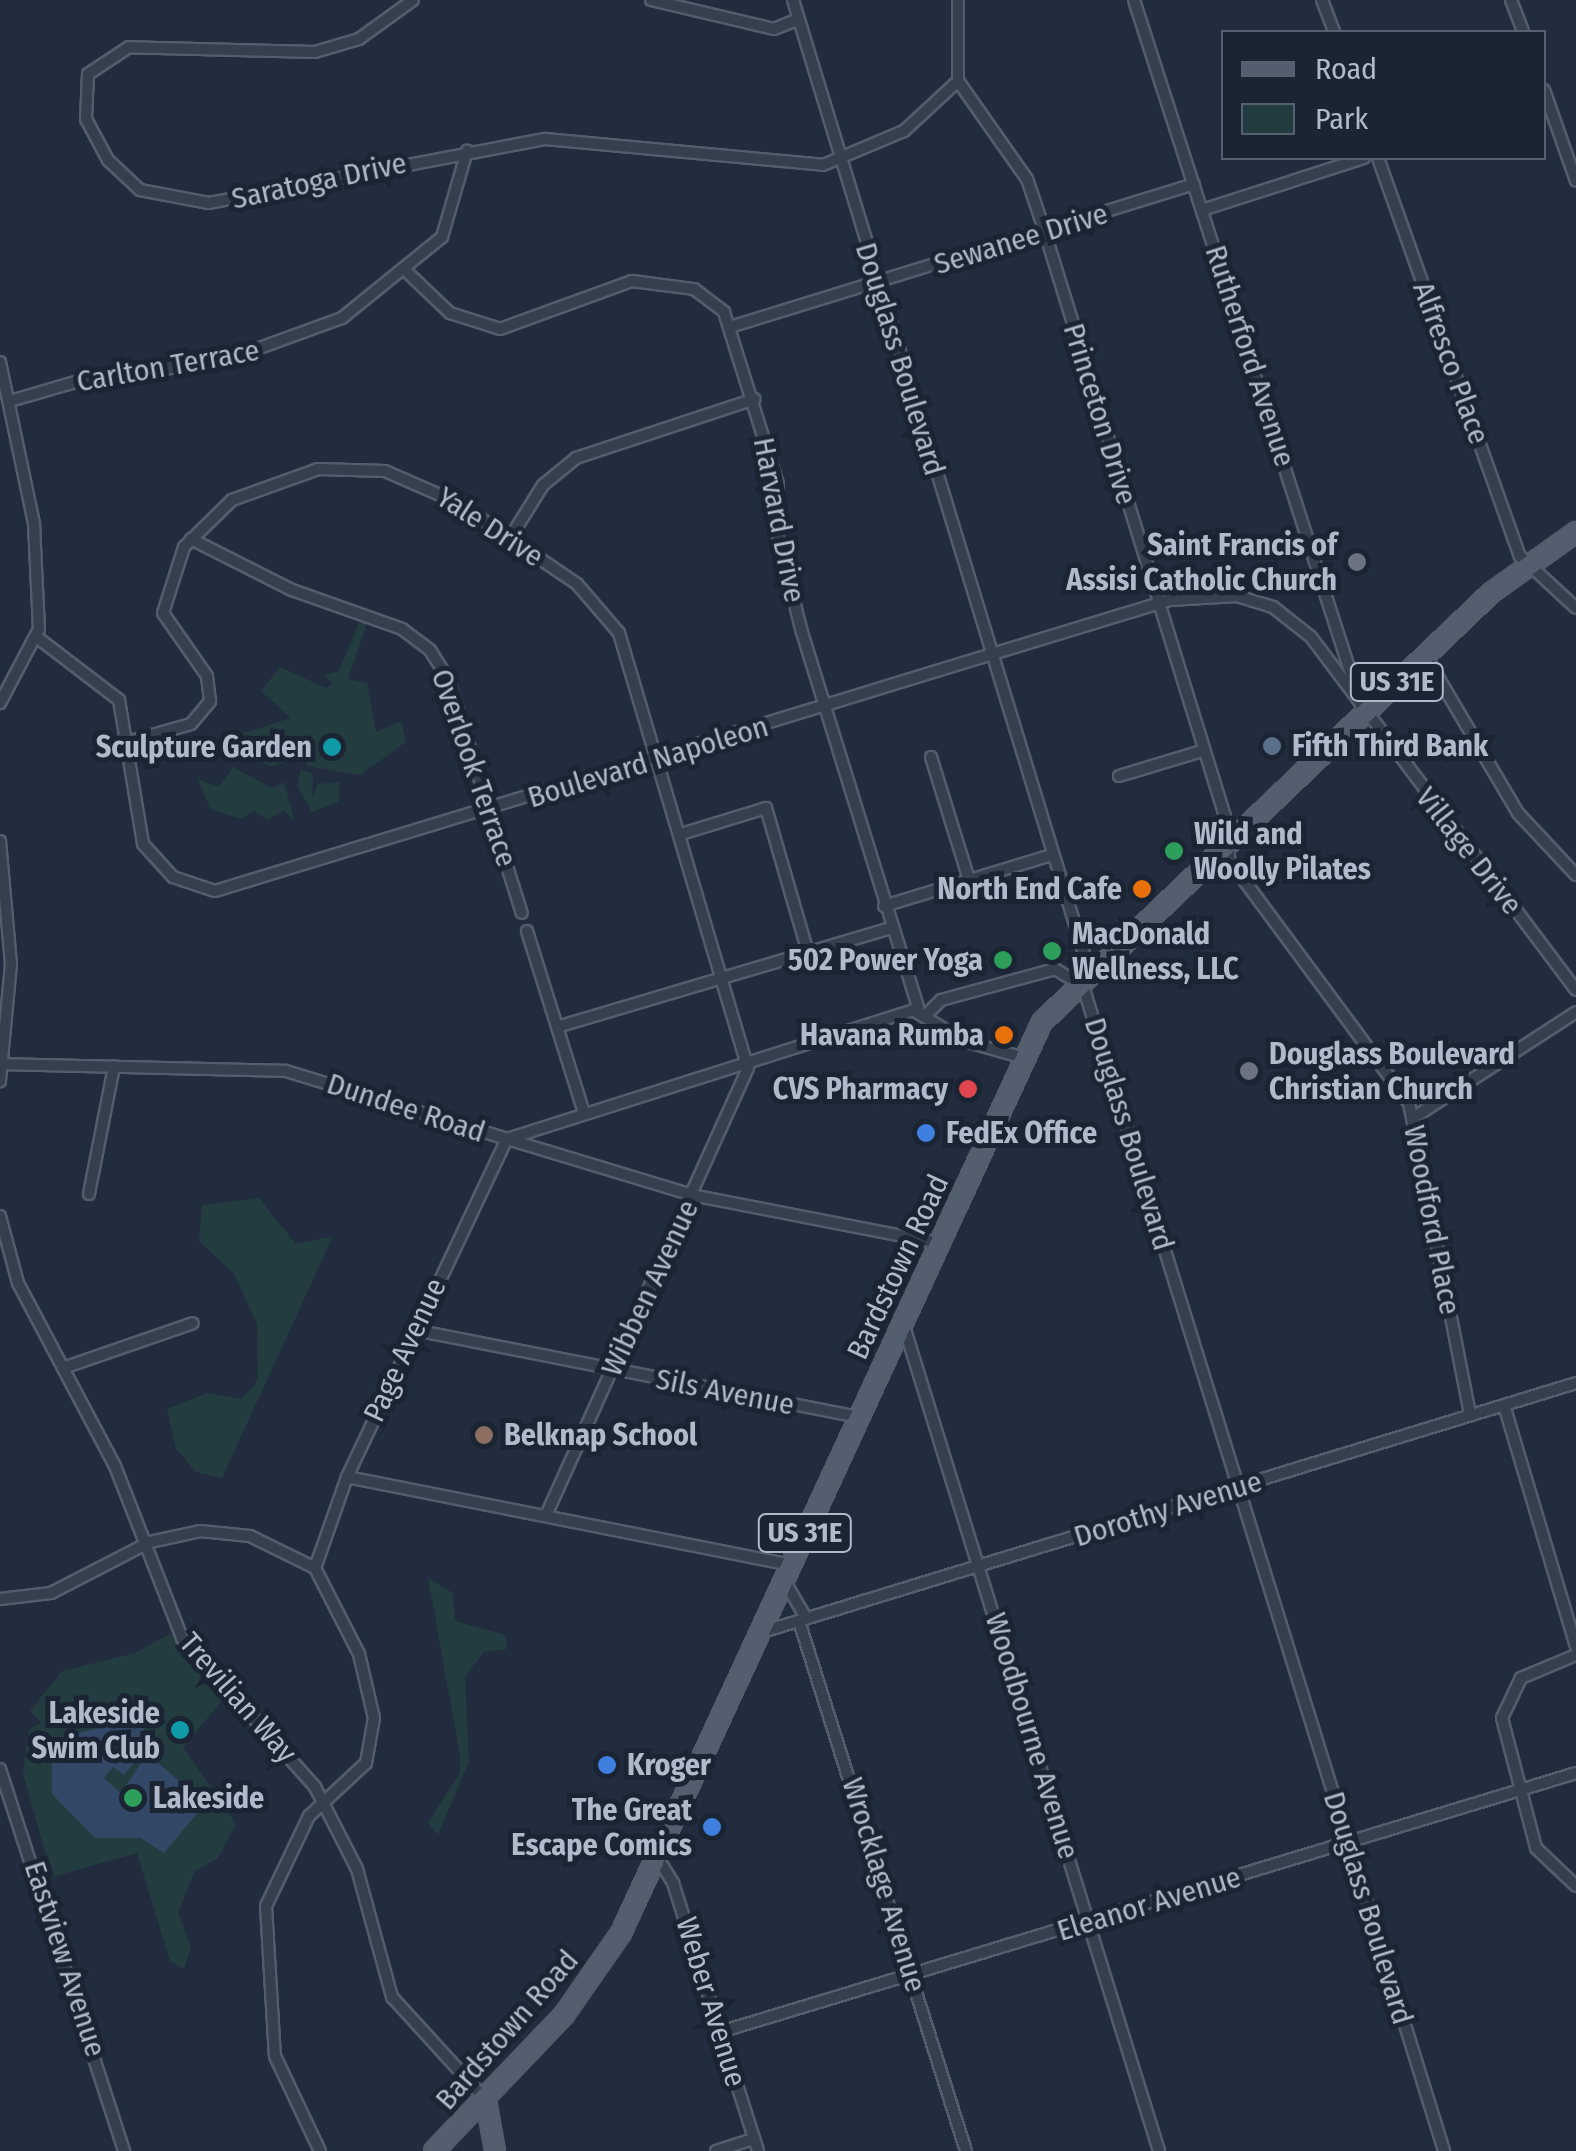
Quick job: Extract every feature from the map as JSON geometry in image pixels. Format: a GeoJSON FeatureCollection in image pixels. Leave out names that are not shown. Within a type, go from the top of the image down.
{"type":"FeatureCollection","features":[{"type":"Feature","properties":{"kind":"main road","name":"Bardstown Road"},"geometry":{"type":"LineString","coordinates":[[434,2151],[486,2100],[600,1969],[1042,1022],[1425,654],[1529,564],[1576,532]]}},
{"type":"Feature","properties":{"kind":"main road"},"geometry":{"type":"LineString","coordinates":[[486,2100],[496,2151]]}},
{"type":"Feature","properties":{"kind":"street","name":"Saratoga Drive"},"geometry":{"type":"LineString","coordinates":[[414,0],[359,39],[315,52],[130,47],[88,74],[86,119],[121,174],[174,202],[268,198],[466,151],[578,138],[765,164],[838,161],[904,131],[958,82]]}},
{"type":"Feature","properties":{"kind":"street"},"geometry":{"type":"LineString","coordinates":[[651,0],[774,29],[796,20]]}},
{"type":"Feature","properties":{"kind":"street","name":"Douglass Boulevard"},"geometry":{"type":"LineString","coordinates":[[793,0],[838,161],[1084,954],[1083,986],[1444,2151]]}},
{"type":"Feature","properties":{"kind":"street"},"geometry":{"type":"LineString","coordinates":[[958,0],[958,82]]}},
{"type":"Feature","properties":{"kind":"street","name":"Rutherford Avenue"},"geometry":{"type":"LineString","coordinates":[[1134,0],[1363,712]]}},
{"type":"Feature","properties":{"kind":"street"},"geometry":{"type":"LineString","coordinates":[[1322,0],[1333,30]]}},
{"type":"Feature","properties":{"kind":"street"},"geometry":{"type":"LineString","coordinates":[[1511,0],[1522,30]]}},
{"type":"Feature","properties":{"kind":"street","name":"Princeton Drive"},"geometry":{"type":"LineString","coordinates":[[958,82],[1026,179],[1045,232],[1228,843]]}},
{"type":"Feature","properties":{"kind":"street"},"geometry":{"type":"LineString","coordinates":[[1546,96],[1576,182]]}},
{"type":"Feature","properties":{"kind":"street","name":"Carlton Terrace"},"geometry":{"type":"LineString","coordinates":[[10,401],[89,378],[265,350],[342,318],[408,273],[452,219],[466,151]]}},
{"type":"Feature","properties":{"kind":"street"},"geometry":{"type":"LineString","coordinates":[[1202,210],[1358,160]]}},
{"type":"Feature","properties":{"kind":"street","name":"Alfresco Place"},"geometry":{"type":"LineString","coordinates":[[1379,160],[1529,564]]}},
{"type":"Feature","properties":{"kind":"street","name":"Sewanee Drive"},"geometry":{"type":"LineString","coordinates":[[733,326],[1194,184]]}},
{"type":"Feature","properties":{"kind":"street"},"geometry":{"type":"LineString","coordinates":[[408,273],[450,313],[480,327],[518,327],[604,288],[660,281],[703,294],[733,326]]}},
{"type":"Feature","properties":{"kind":"street","name":"Harvard Drive"},"geometry":{"type":"LineString","coordinates":[[733,326],[778,484],[782,560],[884,906],[920,1011]]}},
{"type":"Feature","properties":{"kind":"street"},"geometry":{"type":"LineString","coordinates":[[0,362],[34,524],[38,638],[0,702]]}},
{"type":"Feature","properties":{"kind":"street"},"geometry":{"type":"LineString","coordinates":[[510,538],[543,486],[576,458],[754,399]]}},
{"type":"Feature","properties":{"kind":"street","name":"Yale Drive"},"geometry":{"type":"LineString","coordinates":[[131,742],[190,724],[210,701],[207,676],[164,614],[168,576],[190,539],[250,490],[340,466],[406,477],[510,538],[606,611],[658,758],[748,1058]]}},
{"type":"Feature","properties":{"kind":"street","name":"Overlook Terrace"},"geometry":{"type":"LineString","coordinates":[[190,539],[421,641],[448,678],[522,913]]}},
{"type":"Feature","properties":{"kind":"street"},"geometry":{"type":"LineString","coordinates":[[1529,564],[1576,608]]}},
{"type":"Feature","properties":{"kind":"street","name":"Boulevard Napoleon"},"geometry":{"type":"LineString","coordinates":[[38,638],[104,682],[131,742],[143,844],[173,877],[204,890],[236,888],[992,655],[1158,605],[1214,593],[1273,608],[1312,637],[1363,712]]}},
{"type":"Feature","properties":{"kind":"street"},"geometry":{"type":"LineString","coordinates":[[1425,654],[1518,813],[1576,875]]}},
{"type":"Feature","properties":{"kind":"street","name":"Village Drive"},"geometry":{"type":"LineString","coordinates":[[1363,712],[1576,990]]}},
{"type":"Feature","properties":{"kind":"street"},"geometry":{"type":"LineString","coordinates":[[1119,776],[1202,752]]}},
{"type":"Feature","properties":{"kind":"street"},"geometry":{"type":"LineString","coordinates":[[932,757],[969,880]]}},
{"type":"Feature","properties":{"kind":"street"},"geometry":{"type":"LineString","coordinates":[[681,834],[766,808],[808,953]]}},
{"type":"Feature","properties":{"kind":"street"},"geometry":{"type":"LineString","coordinates":[[0,841],[12,964],[0,1081]]}},
{"type":"Feature","properties":{"kind":"street","name":"Woodford Place"},"geometry":{"type":"LineString","coordinates":[[1228,843],[1229,860],[1413,1118],[1470,1415]]}},
{"type":"Feature","properties":{"kind":"street"},"geometry":{"type":"LineString","coordinates":[[884,906],[1052,855]]}},
{"type":"Feature","properties":{"kind":"street"},"geometry":{"type":"LineString","coordinates":[[560,1026],[891,928]]}},
{"type":"Feature","properties":{"kind":"street"},"geometry":{"type":"LineString","coordinates":[[528,932],[584,1110]]}},
{"type":"Feature","properties":{"kind":"street","name":"Dundee Road"},"geometry":{"type":"LineString","coordinates":[[2,1064],[286,1071],[507,1139],[748,1058],[1056,969],[1083,986]]}},
{"type":"Feature","properties":{"kind":"street"},"geometry":{"type":"LineString","coordinates":[[920,1011],[964,1041],[1024,1058]]}},
{"type":"Feature","properties":{"kind":"street"},"geometry":{"type":"LineString","coordinates":[[1413,1118],[1576,1012]]}},
{"type":"Feature","properties":{"kind":"street","name":"Wibben Avenue"},"geometry":{"type":"LineString","coordinates":[[546,1516],[692,1195],[748,1058]]}},
{"type":"Feature","properties":{"kind":"street"},"geometry":{"type":"LineString","coordinates":[[89,1194],[114,1066]]}},
{"type":"Feature","properties":{"kind":"street"},"geometry":{"type":"LineString","coordinates":[[507,1139],[692,1195],[939,1243]]}},
{"type":"Feature","properties":{"kind":"street","name":"Page Avenue"},"geometry":{"type":"LineString","coordinates":[[315,1568],[347,1477],[507,1139]]}},
{"type":"Feature","properties":{"kind":"street","name":"Trevilian Way"},"geometry":{"type":"LineString","coordinates":[[0,1216],[18,1283],[66,1367],[182,1638],[326,1804],[357,1869],[392,1997],[486,2100]]}},
{"type":"Feature","properties":{"kind":"street","name":"Woodbourne Avenue"},"geometry":{"type":"LineString","coordinates":[[902,1322],[1159,2151]]}},
{"type":"Feature","properties":{"kind":"street"},"geometry":{"type":"LineString","coordinates":[[66,1367],[193,1324]]}},
{"type":"Feature","properties":{"kind":"street","name":"Sils Avenue"},"geometry":{"type":"LineString","coordinates":[[415,1330],[860,1417]]}},
{"type":"Feature","properties":{"kind":"street","name":"Dorothy Avenue"},"geometry":{"type":"LineString","coordinates":[[759,1633],[1576,1383]]}},
{"type":"Feature","properties":{"kind":"street"},"geometry":{"type":"LineString","coordinates":[[1504,1405],[1576,1646]]}},
{"type":"Feature","properties":{"kind":"street"},"geometry":{"type":"LineString","coordinates":[[347,1477],[546,1516],[787,1573]]}},
{"type":"Feature","properties":{"kind":"street"},"geometry":{"type":"LineString","coordinates":[[0,1599],[50,1593],[142,1545],[232,1532],[315,1568],[359,1654],[374,1718],[366,1763],[326,1804],[278,1868],[264,1925],[275,2056],[320,2151]]}},
{"type":"Feature","properties":{"kind":"street","name":"Wrocklage Avenue"},"geometry":{"type":"LineString","coordinates":[[787,1573],[966,2151]]}},
{"type":"Feature","properties":{"kind":"street"},"geometry":{"type":"LineString","coordinates":[[1576,1655],[1536,1667],[1506,1699],[1502,1731],[1541,1858],[1576,1886]]}},
{"type":"Feature","properties":{"kind":"street","name":"Eastview Avenue"},"geometry":{"type":"LineString","coordinates":[[0,1769],[124,2151]]}},
{"type":"Feature","properties":{"kind":"street","name":"Eleanor Avenue"},"geometry":{"type":"LineString","coordinates":[[720,2032],[1576,1773]]}},
{"type":"Feature","properties":{"kind":"street","name":"Weber Avenue"},"geometry":{"type":"LineString","coordinates":[[656,1856],[673,1882],[758,2151]]}},
{"type":"Feature","properties":{"kind":"street"},"geometry":{"type":"LineString","coordinates":[[716,2151],[754,2139]]}},
{"type":"Feature","properties":{"kind":"green space"},"geometry":{"type":"Polygon","coordinates":[[[360,621],[367,623],[348,679],[367,683],[376,732],[401,721],[406,742],[360,775],[307,766],[308,755],[272,766],[240,755],[237,735],[291,718],[261,691],[280,667],[326,688],[333,683],[323,676],[339,671],[360,621]]]}},
{"type":"Feature","properties":{"kind":"green space"},"geometry":{"type":"Polygon","coordinates":[[[233,767],[272,788],[284,782],[295,822],[284,810],[267,820],[255,811],[241,819],[210,809],[198,779],[219,787],[233,767]]]}},
{"type":"Feature","properties":{"kind":"green space"},"geometry":{"type":"Polygon","coordinates":[[[301,770],[313,774],[312,800],[318,784],[339,782],[339,802],[312,812],[297,786],[301,770]]]}},
{"type":"Feature","properties":{"kind":"green space"},"geometry":{"type":"Polygon","coordinates":[[[259,1198],[296,1244],[333,1236],[222,1478],[196,1472],[176,1449],[167,1409],[207,1393],[242,1399],[258,1380],[257,1324],[234,1274],[199,1241],[202,1205],[259,1198]]]}},
{"type":"Feature","properties":{"kind":"green space"},"geometry":{"type":"Polygon","coordinates":[[[428,1578],[453,1593],[455,1621],[505,1635],[507,1649],[484,1652],[465,1676],[469,1761],[438,1835],[428,1823],[460,1773],[460,1755],[428,1578]]]}},
{"type":"Feature","properties":{"kind":"green space"},"geometry":{"type":"Polygon","coordinates":[[[171,1633],[225,1697],[183,1747],[236,1824],[218,1858],[195,1871],[178,1912],[191,1947],[184,1969],[170,1961],[137,1853],[52,1877],[23,1773],[29,1730],[41,1722],[30,1711],[62,1671],[135,1653],[171,1633]]]}},
{"type":"Feature","properties":{"kind":"water","name":"Lakeside"},"geometry":{"type":"Polygon","coordinates":[[[142,1718],[147,1747],[124,1775],[113,1767],[104,1778],[121,1793],[147,1754],[206,1803],[164,1853],[141,1838],[95,1838],[52,1794],[52,1756],[70,1723],[78,1733],[142,1718]]]}},
{"type":"Feature","properties":{"kind":"place","name":"Saint Francis of Assisi Catholic Church"},"geometry":{"type":"Point","coordinates":[1357,562]}},
{"type":"Feature","properties":{"kind":"place","name":"Fifth Third Bank"},"geometry":{"type":"Point","coordinates":[1272,746]}},
{"type":"Feature","properties":{"kind":"place","name":"Sculpture Garden"},"geometry":{"type":"Point","coordinates":[332,747]}},
{"type":"Feature","properties":{"kind":"place","name":"Wild and Woolly Pilates"},"geometry":{"type":"Point","coordinates":[1174,851]}},
{"type":"Feature","properties":{"kind":"place","name":"North End Cafe"},"geometry":{"type":"Point","coordinates":[1142,889]}},
{"type":"Feature","properties":{"kind":"place","name":"MacDonald Wellness, LLC"},"geometry":{"type":"Point","coordinates":[1052,951]}},
{"type":"Feature","properties":{"kind":"place","name":"502 Power Yoga"},"geometry":{"type":"Point","coordinates":[1003,960]}},
{"type":"Feature","properties":{"kind":"place","name":"Havana Rumba"},"geometry":{"type":"Point","coordinates":[1004,1035]}},
{"type":"Feature","properties":{"kind":"place","name":"Douglass Boulevard Christian Church"},"geometry":{"type":"Point","coordinates":[1249,1071]}},
{"type":"Feature","properties":{"kind":"place","name":"CVS Pharmacy"},"geometry":{"type":"Point","coordinates":[968,1089]}},
{"type":"Feature","properties":{"kind":"place","name":"FedEx Office"},"geometry":{"type":"Point","coordinates":[926,1133]}},
{"type":"Feature","properties":{"kind":"place","name":"Belknap School"},"geometry":{"type":"Point","coordinates":[484,1435]}},
{"type":"Feature","properties":{"kind":"place","name":"Lakeside Swim Club"},"geometry":{"type":"Point","coordinates":[180,1730]}},
{"type":"Feature","properties":{"kind":"place","name":"Kroger"},"geometry":{"type":"Point","coordinates":[607,1765]}},
{"type":"Feature","properties":{"kind":"place","name":"Lakeside"},"geometry":{"type":"Point","coordinates":[133,1798]}},
{"type":"Feature","properties":{"kind":"place","name":"The Great Escape Comics"},"geometry":{"type":"Point","coordinates":[712,1827]}}]}
